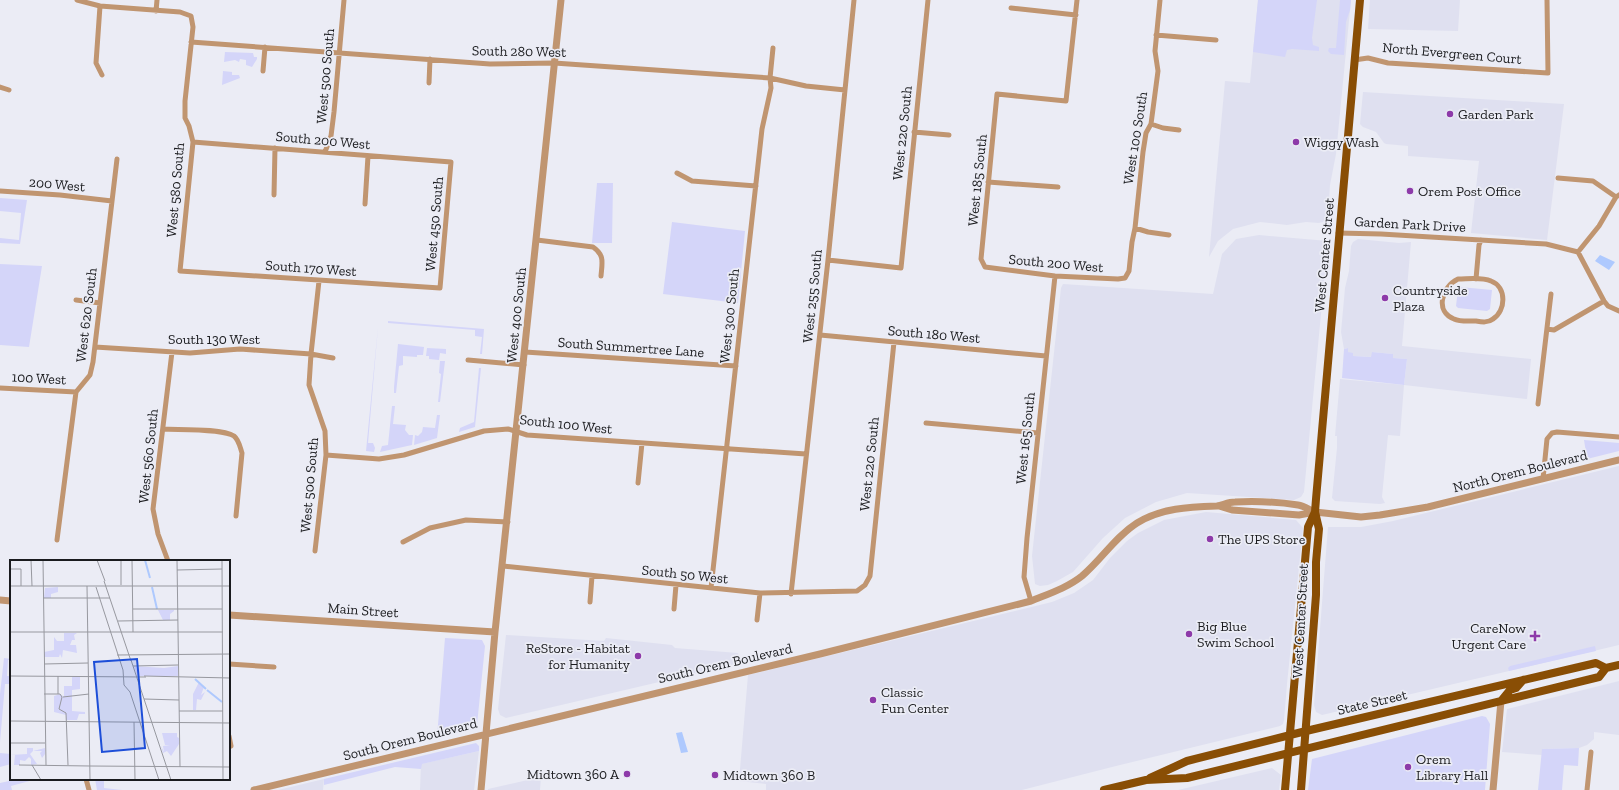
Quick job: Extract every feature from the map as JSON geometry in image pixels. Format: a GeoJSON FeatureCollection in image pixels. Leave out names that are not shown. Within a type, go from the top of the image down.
{"type":"FeatureCollection","features":[{"type":"Feature","properties":{"kind":"main road","name":"West Center Street"},"geometry":{"type":"LineString","coordinates":[[1301,790],[1319,529],[1315,512],[1338,233],[1360,0]]}},
{"type":"Feature","properties":{"kind":"main road","name":"West Center Street"},"geometry":{"type":"LineString","coordinates":[[1285,790],[1308,527],[1315,512]]}},
{"type":"Feature","properties":{"kind":"main road","name":"State Street"},"geometry":{"type":"LineString","coordinates":[[1146,780],[1187,761],[1290,734],[1596,663],[1606,668]]}},
{"type":"Feature","properties":{"kind":"main road","name":"State Street"},"geometry":{"type":"LineString","coordinates":[[1104,790],[1146,780],[1187,778],[1289,754],[1599,677],[1606,668],[1619,665]]}},
{"type":"Feature","properties":{"kind":"main road"},"geometry":{"type":"LineString","coordinates":[[1500,701],[1510,690],[1516,688],[1524,680]]}},
{"type":"Feature","properties":{"kind":"street"},"geometry":{"type":"LineString","coordinates":[[77,0],[100,6],[156,11],[157,0]]}},
{"type":"Feature","properties":{"kind":"street","name":"West 500 South"},"geometry":{"type":"LineString","coordinates":[[325,152],[331,136],[334,112],[344,0]]}},
{"type":"Feature","properties":{"kind":"street","name":"West 400 South"},"geometry":{"type":"LineString","coordinates":[[481,790],[561,0]]}},
{"type":"Feature","properties":{"kind":"street","name":"West 255 South"},"geometry":{"type":"LineString","coordinates":[[791,594],[828,260],[854,0]]}},
{"type":"Feature","properties":{"kind":"street","name":"West 220 South"},"geometry":{"type":"LineString","coordinates":[[828,260],[901,268],[928,0]]}},
{"type":"Feature","properties":{"kind":"street"},"geometry":{"type":"LineString","coordinates":[[1011,8],[1076,14],[1077,0]]}},
{"type":"Feature","properties":{"kind":"street","name":"West 100 South"},"geometry":{"type":"LineString","coordinates":[[1125,278],[1129,271],[1143,152],[1146,133],[1151,124],[1158,71],[1155,51],[1160,0]]}},
{"type":"Feature","properties":{"kind":"street","name":"North Evergreen Court"},"geometry":{"type":"LineString","coordinates":[[1354,60],[1368,58],[1388,63],[1548,73],[1548,0]]}},
{"type":"Feature","properties":{"kind":"street"},"geometry":{"type":"LineString","coordinates":[[100,6],[96,63],[102,75]]}},
{"type":"Feature","properties":{"kind":"street","name":"West 580 South"},"geometry":{"type":"LineString","coordinates":[[156,11],[180,12],[191,16],[193,27],[185,118],[189,126],[193,142],[180,271]]}},
{"type":"Feature","properties":{"kind":"street","name":"West 185 South"},"geometry":{"type":"LineString","coordinates":[[985,267],[981,259],[998,94],[1066,101],[1076,14]]}},
{"type":"Feature","properties":{"kind":"street"},"geometry":{"type":"LineString","coordinates":[[1156,35],[1216,40]]}},
{"type":"Feature","properties":{"kind":"street","name":"South 280 West"},"geometry":{"type":"LineString","coordinates":[[191,42],[490,64],[554,63],[770,78],[806,86],[845,90]]}},
{"type":"Feature","properties":{"kind":"street"},"geometry":{"type":"LineString","coordinates":[[263,71],[265,47]]}},
{"type":"Feature","properties":{"kind":"street","name":"West 300 South"},"geometry":{"type":"LineString","coordinates":[[711,588],[762,128],[771,88],[770,78],[773,48]]}},
{"type":"Feature","properties":{"kind":"street"},"geometry":{"type":"LineString","coordinates":[[429,83],[430,59]]}},
{"type":"Feature","properties":{"kind":"street"},"geometry":{"type":"LineString","coordinates":[[0,87],[9,90]]}},
{"type":"Feature","properties":{"kind":"street"},"geometry":{"type":"LineString","coordinates":[[1151,124],[1163,128],[1179,130]]}},
{"type":"Feature","properties":{"kind":"street"},"geometry":{"type":"LineString","coordinates":[[914,132],[949,135]]}},
{"type":"Feature","properties":{"kind":"street","name":"South 200 West"},"geometry":{"type":"LineString","coordinates":[[193,142],[451,162]]}},
{"type":"Feature","properties":{"kind":"street"},"geometry":{"type":"LineString","coordinates":[[274,195],[275,148]]}},
{"type":"Feature","properties":{"kind":"street"},"geometry":{"type":"LineString","coordinates":[[365,204],[368,156]]}},
{"type":"Feature","properties":{"kind":"street","name":"West 620 South"},"geometry":{"type":"LineString","coordinates":[[76,392],[90,375],[92,368],[117,159]]}},
{"type":"Feature","properties":{"kind":"street","name":"West 450 South"},"geometry":{"type":"LineString","coordinates":[[440,288],[451,162]]}},
{"type":"Feature","properties":{"kind":"street"},"geometry":{"type":"LineString","coordinates":[[677,173],[692,181],[756,186]]}},
{"type":"Feature","properties":{"kind":"street"},"geometry":{"type":"LineString","coordinates":[[1558,178],[1593,182],[1618,196],[1599,226],[1578,252],[1604,301],[1608,306],[1619,311]]}},
{"type":"Feature","properties":{"kind":"street"},"geometry":{"type":"LineString","coordinates":[[988,182],[1058,187]]}},
{"type":"Feature","properties":{"kind":"street","name":"200 West"},"geometry":{"type":"LineString","coordinates":[[0,191],[60,195],[112,201]]}},
{"type":"Feature","properties":{"kind":"street"},"geometry":{"type":"LineString","coordinates":[[1135,228],[1148,232],[1169,235]]}},
{"type":"Feature","properties":{"kind":"street","name":"Garden Park Drive"},"geometry":{"type":"LineString","coordinates":[[1338,233],[1381,234],[1546,244],[1578,252]]}},
{"type":"Feature","properties":{"kind":"street"},"geometry":{"type":"LineString","coordinates":[[537,240],[593,247],[600,252],[602,260],[601,276]]}},
{"type":"Feature","properties":{"kind":"street","name":"Garden Park Drive"},"geometry":{"type":"LineString","coordinates":[[1476,279],[1479,246],[1481,240]]}},
{"type":"Feature","properties":{"kind":"street","name":"South 200 West"},"geometry":{"type":"LineString","coordinates":[[985,267],[1055,276],[1118,280],[1125,278]]}},
{"type":"Feature","properties":{"kind":"street","name":"South 170 West"},"geometry":{"type":"LineString","coordinates":[[180,271],[440,288]]}},
{"type":"Feature","properties":{"kind":"street","name":"West 165 South"},"geometry":{"type":"LineString","coordinates":[[1030,601],[1024,577],[1055,276]]}},
{"type":"Feature","properties":{"kind":"street"},"geometry":{"type":"LineString","coordinates":[[1458,279],[1476,279],[1491,281],[1499,288],[1503,298],[1503,306],[1500,312],[1497,317],[1487,322],[1455,320],[1444,308],[1442,302],[1445,289],[1452,281],[1458,279]]}},
{"type":"Feature","properties":{"kind":"street","name":"West 500 South"},"geometry":{"type":"LineString","coordinates":[[315,551],[326,455],[326,431],[310,386],[311,354],[319,280]]}},
{"type":"Feature","properties":{"kind":"street"},"geometry":{"type":"LineString","coordinates":[[1538,404],[1551,294]]}},
{"type":"Feature","properties":{"kind":"street"},"geometry":{"type":"LineString","coordinates":[[76,300],[100,303]]}},
{"type":"Feature","properties":{"kind":"street"},"geometry":{"type":"LineString","coordinates":[[1547,329],[1554,330],[1604,301]]}},
{"type":"Feature","properties":{"kind":"street","name":"South 180 West"},"geometry":{"type":"LineString","coordinates":[[820,335],[1046,356]]}},
{"type":"Feature","properties":{"kind":"street","name":"West 220 South"},"geometry":{"type":"LineString","coordinates":[[863,587],[870,576],[894,342]]}},
{"type":"Feature","properties":{"kind":"street","name":"South 130 West"},"geometry":{"type":"LineString","coordinates":[[95,347],[190,353],[240,349],[311,354],[333,358]]}},
{"type":"Feature","properties":{"kind":"street","name":"West 560 South"},"geometry":{"type":"LineString","coordinates":[[168,560],[158,534],[153,509],[172,352]]}},
{"type":"Feature","properties":{"kind":"street","name":"South Summertree Lane"},"geometry":{"type":"LineString","coordinates":[[525,352],[736,366]]}},
{"type":"Feature","properties":{"kind":"street"},"geometry":{"type":"LineString","coordinates":[[468,360],[524,365]]}},
{"type":"Feature","properties":{"kind":"street","name":"100 West"},"geometry":{"type":"LineString","coordinates":[[0,388],[76,392]]}},
{"type":"Feature","properties":{"kind":"street"},"geometry":{"type":"LineString","coordinates":[[57,540],[76,392]]}},
{"type":"Feature","properties":{"kind":"street"},"geometry":{"type":"LineString","coordinates":[[926,423],[1038,433]]}},
{"type":"Feature","properties":{"kind":"street"},"geometry":{"type":"LineString","coordinates":[[163,429],[225,432],[234,437],[240,445],[242,453],[236,516]]}},
{"type":"Feature","properties":{"kind":"street","name":"South 100 West"},"geometry":{"type":"LineString","coordinates":[[326,455],[379,459],[404,454],[484,431],[508,429],[527,435],[806,454]]}},
{"type":"Feature","properties":{"kind":"street"},"geometry":{"type":"LineString","coordinates":[[1543,479],[1547,439],[1552,433],[1557,432],[1619,437]]}},
{"type":"Feature","properties":{"kind":"street"},"geometry":{"type":"LineString","coordinates":[[638,484],[642,443]]}},
{"type":"Feature","properties":{"kind":"street","name":"North Orem Boulevard"},"geometry":{"type":"LineString","coordinates":[[1315,512],[1348,516],[1369,516],[1428,507],[1619,460]]}},
{"type":"Feature","properties":{"kind":"street","name":"South Orem Boulevard"},"geometry":{"type":"LineString","coordinates":[[254,790],[820,654],[1030,601],[1060,589],[1077,579],[1090,568],[1116,540],[1138,523],[1159,513],[1176,509],[1219,506],[1232,502],[1260,502],[1299,505],[1315,512]]}},
{"type":"Feature","properties":{"kind":"street"},"geometry":{"type":"LineString","coordinates":[[403,542],[430,528],[466,520],[508,522]]}},
{"type":"Feature","properties":{"kind":"street","name":"South 50 West"},"geometry":{"type":"LineString","coordinates":[[503,566],[760,593],[791,594],[857,591],[863,587]]}},
{"type":"Feature","properties":{"kind":"street"},"geometry":{"type":"LineString","coordinates":[[590,602],[592,576]]}},
{"type":"Feature","properties":{"kind":"street"},"geometry":{"type":"LineString","coordinates":[[674,609],[676,585]]}},
{"type":"Feature","properties":{"kind":"street"},"geometry":{"type":"LineString","coordinates":[[758,620],[760,593]]}},
{"type":"Feature","properties":{"kind":"street","name":"Main Street"},"geometry":{"type":"LineString","coordinates":[[230,615],[496,632]]}},
{"type":"Feature","properties":{"kind":"street"},"geometry":{"type":"LineString","coordinates":[[230,664],[274,667]]}},
{"type":"Feature","properties":{"kind":"street"},"geometry":{"type":"LineString","coordinates":[[1493,790],[1500,701]]}},
{"type":"Feature","properties":{"kind":"street"},"geometry":{"type":"LineString","coordinates":[[1587,790],[1591,752]]}},
{"type":"Feature","properties":{"kind":"street"},"geometry":{"type":"LineString","coordinates":[[86,780],[89,790]]}},
{"type":"Feature","properties":{"kind":"shaded area"},"geometry":{"type":"Polygon","coordinates":[[[1258,0],[1351,0],[1336,154],[1330,185],[1328,216],[1323,222],[1319,223],[1306,222],[1287,225],[1260,222],[1233,229],[1218,241],[1209,257],[1225,81],[1250,83],[1258,0]]]}},
{"type":"Feature","properties":{"kind":"shaded area"},"geometry":{"type":"Polygon","coordinates":[[[1258,0],[1317,0],[1312,38],[1313,45],[1319,47],[1319,51],[1292,49],[1287,50],[1285,57],[1253,52],[1258,0]]]}},
{"type":"Feature","properties":{"kind":"shaded area"},"geometry":{"type":"Polygon","coordinates":[[[1340,0],[1351,0],[1350,10],[1346,22],[1344,55],[1331,54],[1328,51],[1329,48],[1336,48],[1340,0]]]}},
{"type":"Feature","properties":{"kind":"shaded area"},"geometry":{"type":"Polygon","coordinates":[[[1370,0],[1460,0],[1458,31],[1368,29],[1370,0]]]}},
{"type":"Feature","properties":{"kind":"shaded area"},"geometry":{"type":"Polygon","coordinates":[[[225,52],[253,53],[254,57],[257,57],[257,59],[252,67],[246,65],[246,60],[240,59],[239,62],[235,60],[224,62],[225,52]]]}},
{"type":"Feature","properties":{"kind":"shaded area"},"geometry":{"type":"Polygon","coordinates":[[[223,71],[232,72],[232,75],[239,75],[240,78],[222,85],[223,71]]]}},
{"type":"Feature","properties":{"kind":"shaded area"},"geometry":{"type":"Polygon","coordinates":[[[1363,92],[1564,104],[1547,240],[1471,233],[1479,161],[1408,156],[1408,146],[1384,143],[1376,132],[1363,127],[1360,124],[1363,92]]]}},
{"type":"Feature","properties":{"kind":"shaded area"},"geometry":{"type":"Polygon","coordinates":[[[597,183],[613,183],[612,243],[592,243],[597,183]]]}},
{"type":"Feature","properties":{"kind":"shaded area"},"geometry":{"type":"Polygon","coordinates":[[[0,198],[27,200],[20,244],[0,243],[0,238],[19,240],[21,213],[0,211],[0,198]]]}},
{"type":"Feature","properties":{"kind":"shaded area"},"geometry":{"type":"Polygon","coordinates":[[[672,222],[745,231],[738,303],[663,294],[672,222]]]}},
{"type":"Feature","properties":{"kind":"shaded area"},"geometry":{"type":"Polygon","coordinates":[[[1259,235],[1328,241],[1304,492],[1301,497],[1294,500],[1187,493],[1156,502],[1125,518],[1103,538],[1073,572],[1048,585],[1040,586],[1035,584],[1032,556],[1061,288],[1063,284],[1213,294],[1222,254],[1236,239],[1259,235]]]}},
{"type":"Feature","properties":{"kind":"shaded area"},"geometry":{"type":"Polygon","coordinates":[[[1358,239],[1399,243],[1411,242],[1402,346],[1531,359],[1527,399],[1404,385],[1407,359],[1393,358],[1393,354],[1372,352],[1372,357],[1353,356],[1348,352],[1348,348],[1344,349],[1341,332],[1345,288],[1349,271],[1351,246],[1353,242],[1358,239]]]}},
{"type":"Feature","properties":{"kind":"shaded area"},"geometry":{"type":"Polygon","coordinates":[[[1600,255],[1615,262],[1609,270],[1595,261],[1600,255]]]}},
{"type":"Feature","properties":{"kind":"shaded area"},"geometry":{"type":"Polygon","coordinates":[[[0,264],[42,266],[29,347],[0,345],[0,264]]]}},
{"type":"Feature","properties":{"kind":"shaded area"},"geometry":{"type":"Polygon","coordinates":[[[1460,287],[1492,290],[1490,309],[1487,311],[1458,308],[1456,306],[1458,289],[1460,287]]]}},
{"type":"Feature","properties":{"kind":"shaded area"},"geometry":{"type":"Polygon","coordinates":[[[388,321],[484,329],[482,354],[480,354],[482,337],[475,336],[475,330],[388,323],[388,321]]]}},
{"type":"Feature","properties":{"kind":"shaded area"},"geometry":{"type":"Polygon","coordinates":[[[378,327],[368,443],[373,443],[375,448],[374,452],[366,451],[378,327]]]}},
{"type":"Feature","properties":{"kind":"shaded area"},"geometry":{"type":"Polygon","coordinates":[[[398,344],[424,347],[423,355],[417,355],[417,357],[403,356],[403,365],[399,366],[396,393],[394,393],[394,387],[398,344]]]}},
{"type":"Feature","properties":{"kind":"shaded area"},"geometry":{"type":"Polygon","coordinates":[[[427,348],[446,349],[446,354],[440,353],[439,360],[429,359],[429,356],[426,356],[427,348]]]}},
{"type":"Feature","properties":{"kind":"shaded area"},"geometry":{"type":"Polygon","coordinates":[[[1348,348],[1348,352],[1353,353],[1353,356],[1371,357],[1372,352],[1393,354],[1393,358],[1407,359],[1404,385],[1342,378],[1344,349],[1348,348]]]}},
{"type":"Feature","properties":{"kind":"shaded area"},"geometry":{"type":"Polygon","coordinates":[[[440,361],[445,361],[440,402],[438,402],[441,374],[439,373],[440,361]]]}},
{"type":"Feature","properties":{"kind":"shaded area"},"geometry":{"type":"Polygon","coordinates":[[[479,368],[481,368],[475,427],[459,432],[460,428],[474,422],[479,368]]]}},
{"type":"Feature","properties":{"kind":"shaded area"},"geometry":{"type":"Polygon","coordinates":[[[1340,379],[1404,385],[1400,436],[1388,435],[1382,497],[1385,503],[1335,501],[1332,498],[1337,448],[1337,436],[1335,436],[1340,379]]]}},
{"type":"Feature","properties":{"kind":"shaded area"},"geometry":{"type":"Polygon","coordinates":[[[392,406],[395,406],[393,424],[406,425],[405,430],[409,435],[413,435],[412,445],[380,452],[382,446],[388,445],[392,406]]]}},
{"type":"Feature","properties":{"kind":"shaded area"},"geometry":{"type":"Polygon","coordinates":[[[437,415],[440,415],[437,438],[414,445],[415,435],[418,436],[422,432],[423,427],[435,428],[437,415]]]}},
{"type":"Feature","properties":{"kind":"shaded area"},"geometry":{"type":"Polygon","coordinates":[[[1584,440],[1619,443],[1619,451],[1587,459],[1584,440]]]}},
{"type":"Feature","properties":{"kind":"shaded area"},"geometry":{"type":"Polygon","coordinates":[[[1619,466],[1619,645],[1322,715],[1316,712],[1314,705],[1328,527],[1361,527],[1393,521],[1619,466]]]}},
{"type":"Feature","properties":{"kind":"shaded area"},"geometry":{"type":"Polygon","coordinates":[[[1206,512],[1296,520],[1303,528],[1284,720],[1283,724],[1280,726],[1022,790],[766,790],[766,784],[739,781],[748,675],[1052,602],[1074,593],[1093,580],[1110,558],[1127,541],[1138,533],[1164,520],[1206,512]]]}},
{"type":"Feature","properties":{"kind":"shaded area"},"geometry":{"type":"Polygon","coordinates":[[[506,635],[604,641],[606,638],[672,645],[675,648],[738,653],[740,663],[506,718],[500,715],[498,709],[506,635]]]}},
{"type":"Feature","properties":{"kind":"shaded area"},"geometry":{"type":"Polygon","coordinates":[[[445,638],[482,640],[485,646],[477,725],[473,729],[437,737],[445,638]]]}},
{"type":"Feature","properties":{"kind":"shaded area"},"geometry":{"type":"Polygon","coordinates":[[[1595,646],[1596,651],[1509,671],[1508,668],[1510,666],[1595,646]]]}},
{"type":"Feature","properties":{"kind":"shaded area"},"geometry":{"type":"Polygon","coordinates":[[[4,658],[10,659],[8,660],[7,676],[10,676],[10,684],[5,684],[0,742],[0,694],[4,658]]]}},
{"type":"Feature","properties":{"kind":"shaded area"},"geometry":{"type":"Polygon","coordinates":[[[1619,681],[1619,735],[1594,732],[1594,739],[1587,745],[1579,748],[1542,749],[1542,755],[1502,752],[1507,709],[1619,681]]]}},
{"type":"Feature","properties":{"kind":"shaded area"},"geometry":{"type":"Polygon","coordinates":[[[1482,716],[1486,717],[1490,724],[1485,790],[1308,790],[1312,759],[1482,716]]]}},
{"type":"Feature","properties":{"kind":"shaded area"},"geometry":{"type":"Polygon","coordinates":[[[682,732],[688,752],[681,753],[676,733],[682,732]]]}},
{"type":"Feature","properties":{"kind":"shaded area"},"geometry":{"type":"Polygon","coordinates":[[[476,743],[479,746],[479,751],[422,764],[421,769],[395,767],[324,785],[324,779],[476,743]]]}},
{"type":"Feature","properties":{"kind":"shaded area"},"geometry":{"type":"Polygon","coordinates":[[[1579,748],[1578,766],[1564,765],[1562,790],[1538,790],[1542,749],[1579,748]]]}},
{"type":"Feature","properties":{"kind":"shaded area"},"geometry":{"type":"Polygon","coordinates":[[[479,751],[474,790],[420,790],[421,764],[479,751]]]}},
{"type":"Feature","properties":{"kind":"shaded area"},"geometry":{"type":"Polygon","coordinates":[[[0,753],[10,754],[10,764],[0,767],[0,753]]]}},
{"type":"Feature","properties":{"kind":"shaded area"},"geometry":{"type":"Polygon","coordinates":[[[1272,768],[1281,775],[1279,790],[1178,790],[1272,768]]]}},
{"type":"Feature","properties":{"kind":"shaded area"},"geometry":{"type":"Polygon","coordinates":[[[541,777],[540,790],[488,790],[488,789],[541,777]]]}},
{"type":"Feature","properties":{"kind":"shaded area"},"geometry":{"type":"Polygon","coordinates":[[[324,779],[323,790],[278,790],[324,779]]]}},
{"type":"Feature","properties":{"kind":"shaded area"},"geometry":{"type":"Polygon","coordinates":[[[14,780],[33,780],[11,786],[12,790],[0,790],[0,783],[14,780]]]}},
{"type":"Feature","properties":{"kind":"shaded area"},"geometry":{"type":"Polygon","coordinates":[[[95,780],[104,780],[104,788],[122,790],[97,790],[95,780]]]}},
{"type":"Feature","properties":{"kind":"place","name":"Garden Park"},"geometry":{"type":"Point","coordinates":[1450,114]}},
{"type":"Feature","properties":{"kind":"place","name":"Wiggy Wash"},"geometry":{"type":"Point","coordinates":[1296,142]}},
{"type":"Feature","properties":{"kind":"place","name":"Orem Post Office"},"geometry":{"type":"Point","coordinates":[1410,191]}},
{"type":"Feature","properties":{"kind":"place","name":"Countryside Plaza"},"geometry":{"type":"Point","coordinates":[1385,298]}},
{"type":"Feature","properties":{"kind":"place","name":"The UPS Store"},"geometry":{"type":"Point","coordinates":[1210,539]}},
{"type":"Feature","properties":{"kind":"place","name":"Big Blue Swim School"},"geometry":{"type":"Point","coordinates":[1189,634]}},
{"type":"Feature","properties":{"kind":"place","name":"CareNow Urgent Care"},"geometry":{"type":"Point","coordinates":[1535,636]}},
{"type":"Feature","properties":{"kind":"place","name":"ReStore - Habitat for Humanity"},"geometry":{"type":"Point","coordinates":[638,656]}},
{"type":"Feature","properties":{"kind":"place","name":"Classic Fun Center"},"geometry":{"type":"Point","coordinates":[873,700]}},
{"type":"Feature","properties":{"kind":"place","name":"Orem Library Hall"},"geometry":{"type":"Point","coordinates":[1408,767]}},
{"type":"Feature","properties":{"kind":"place","name":"Midtown 360 A"},"geometry":{"type":"Point","coordinates":[627,774]}},
{"type":"Feature","properties":{"kind":"place","name":"Midtown 360 B"},"geometry":{"type":"Point","coordinates":[715,775]}}]}
